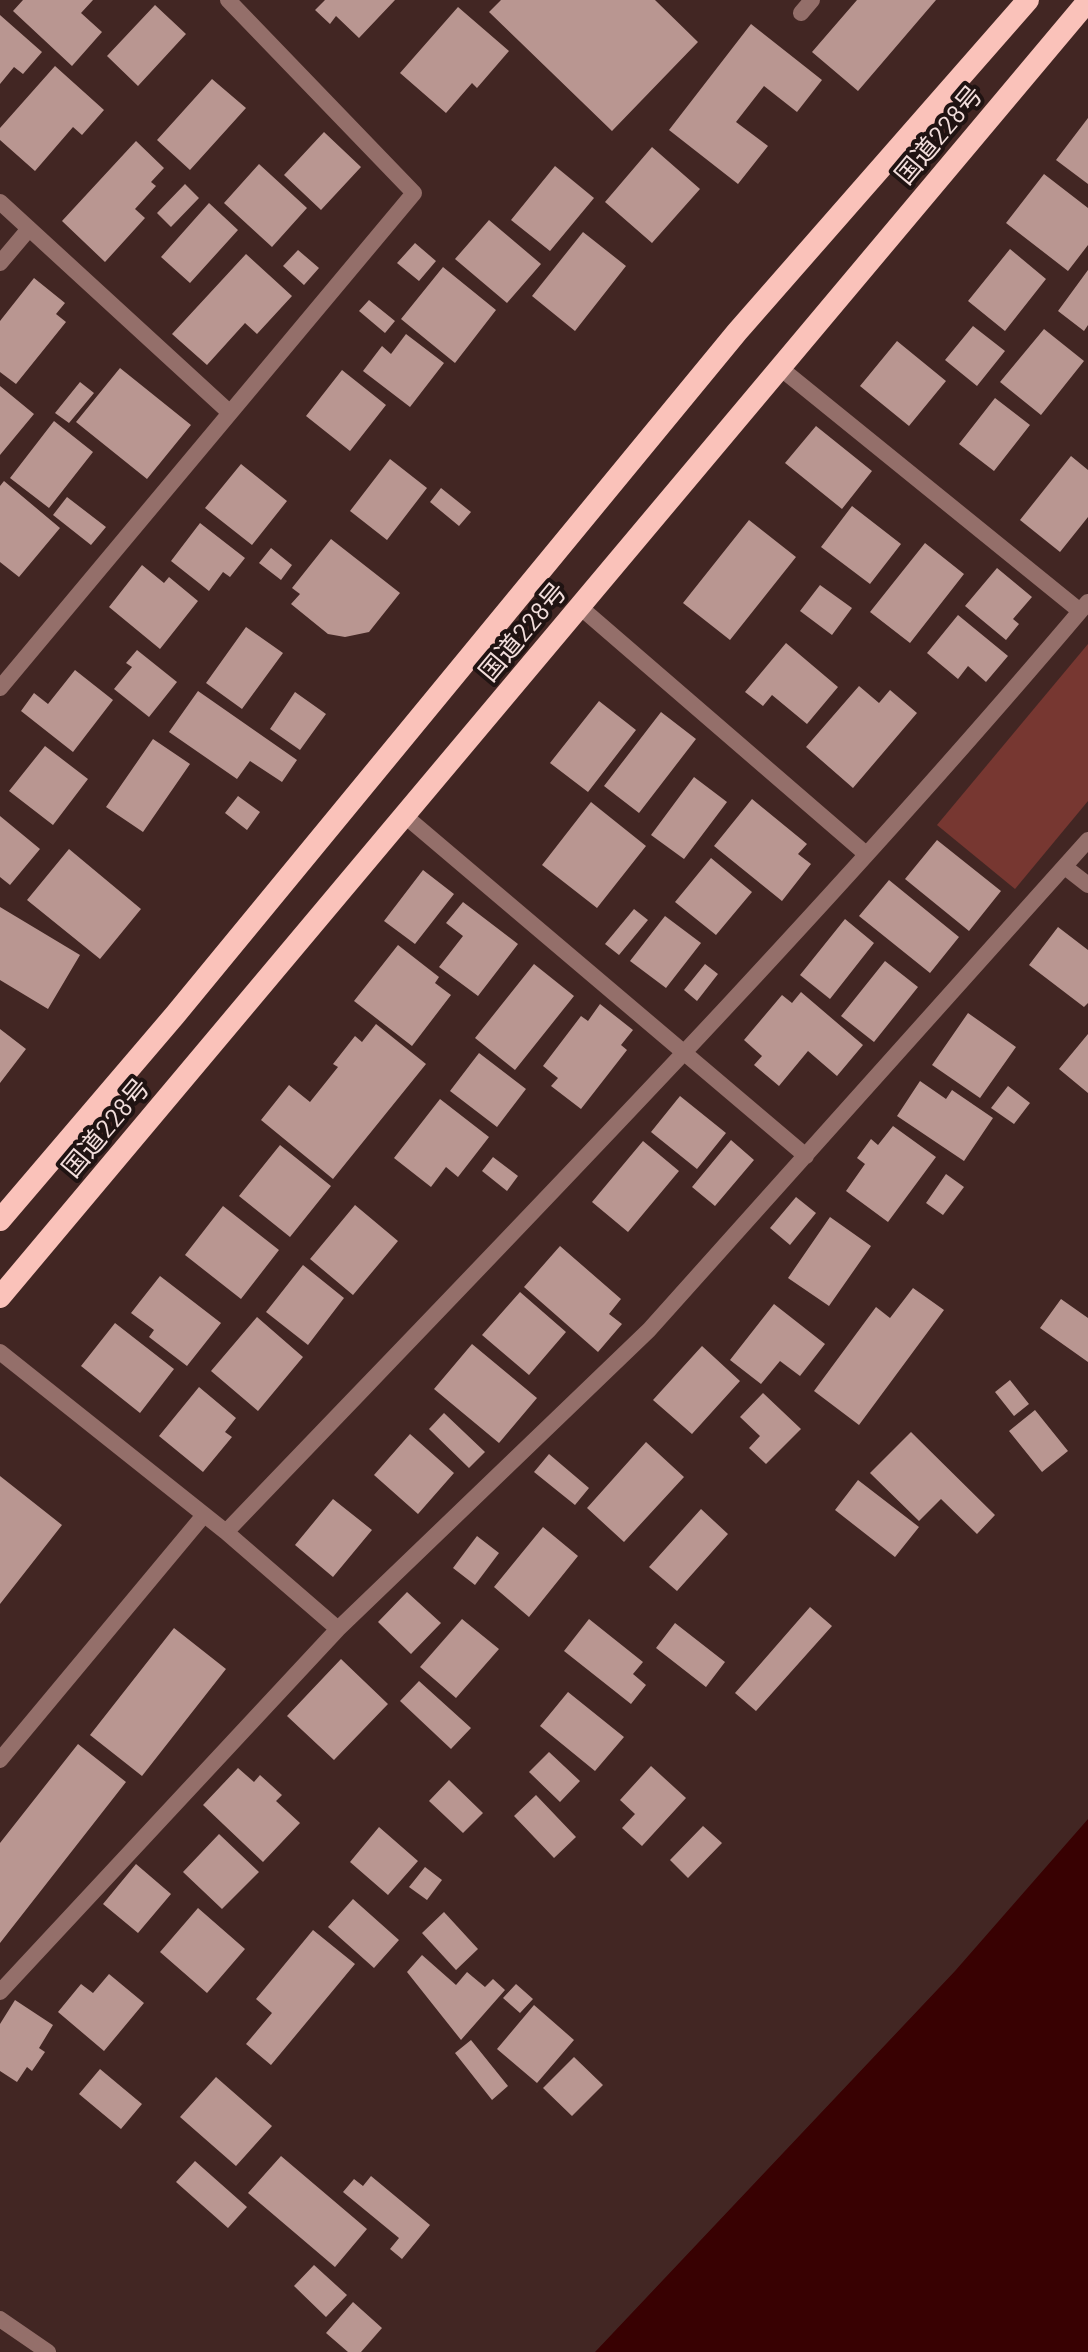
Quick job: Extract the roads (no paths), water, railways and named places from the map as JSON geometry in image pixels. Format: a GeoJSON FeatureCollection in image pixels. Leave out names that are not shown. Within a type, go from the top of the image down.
{"type":"FeatureCollection","features":[{"type":"Feature","properties":{"kind":"highway","name":"国道228号"},"geometry":{"type":"LineString","coordinates":[[0,1220],[175,1015],[737,332],[1028,0]]}},
{"type":"Feature","properties":{"kind":"highway","name":"国道228号"},"geometry":{"type":"LineString","coordinates":[[0,1297],[1088,1]]}},
{"type":"Feature","properties":{"kind":"street"},"geometry":{"type":"LineString","coordinates":[[0,688],[414,193],[228,0]]}},
{"type":"Feature","properties":{"kind":"street"},"geometry":{"type":"LineString","coordinates":[[0,202],[229,412]]}},
{"type":"Feature","properties":{"kind":"street"},"geometry":{"type":"LineString","coordinates":[[0,263],[28,230]]}},
{"type":"Feature","properties":{"kind":"street"},"geometry":{"type":"LineString","coordinates":[[226,1532],[684,1053],[866,854],[1084,606],[779,367]]}},
{"type":"Feature","properties":{"kind":"street"},"geometry":{"type":"LineString","coordinates":[[580,607],[866,854]]}},
{"type":"Feature","properties":{"kind":"street"},"geometry":{"type":"LineString","coordinates":[[405,816],[806,1156]]}},
{"type":"Feature","properties":{"kind":"street"},"geometry":{"type":"LineString","coordinates":[[0,1992],[338,1629],[649,1330],[1088,840]]}},
{"type":"Feature","properties":{"kind":"street"},"geometry":{"type":"LineString","coordinates":[[1065,867],[1088,885]]}},
{"type":"Feature","properties":{"kind":"street"},"geometry":{"type":"LineString","coordinates":[[0,1352],[226,1532],[338,1629]]}},
{"type":"Feature","properties":{"kind":"street"},"geometry":{"type":"LineString","coordinates":[[0,1760],[204,1515]]}},
{"type":"Feature","properties":{"kind":"street"},"geometry":{"type":"LineString","coordinates":[[0,2319],[48,2352]]}}]}
